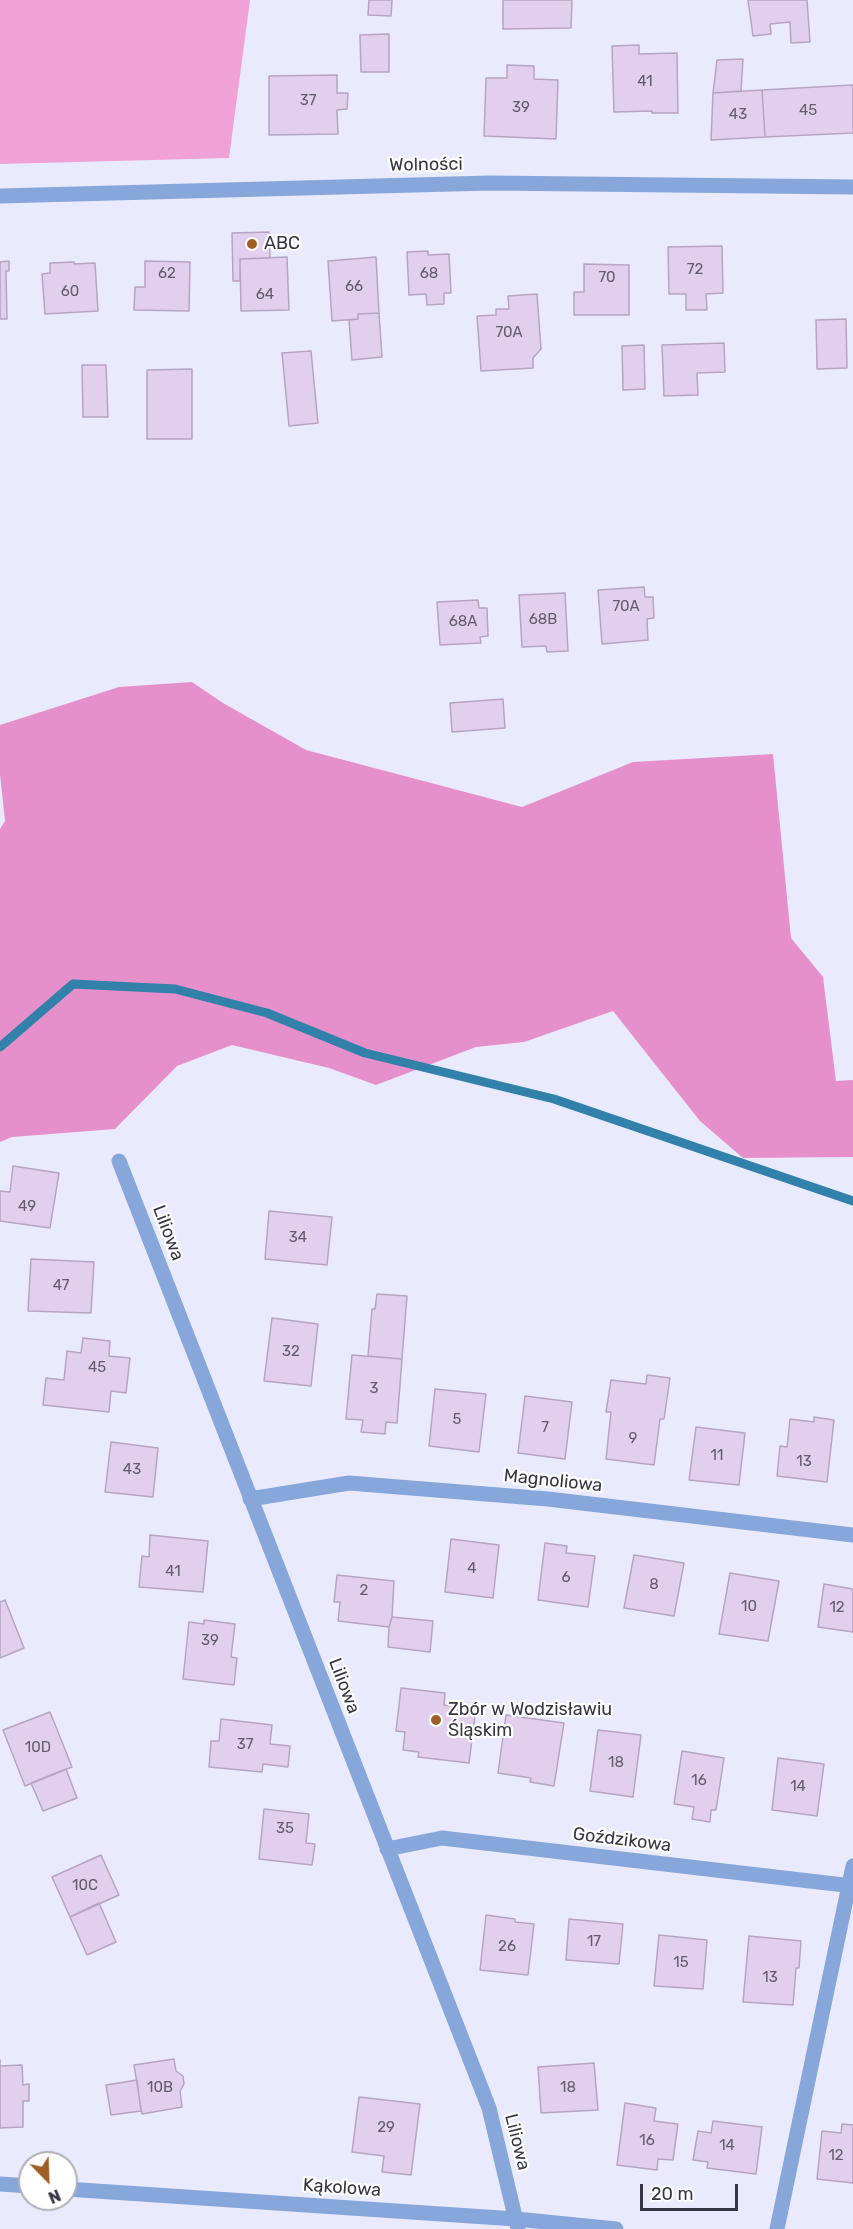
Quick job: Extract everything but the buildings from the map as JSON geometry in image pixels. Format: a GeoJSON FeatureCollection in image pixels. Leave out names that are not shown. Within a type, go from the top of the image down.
{"type":"FeatureCollection","features":[{"type":"Feature","properties":{"kind":"street","name":"Wolności"},"geometry":{"type":"LineString","coordinates":[[0,196],[490,183],[853,187]]}},
{"type":"Feature","properties":{"kind":"street","name":"Liliowa"},"geometry":{"type":"LineString","coordinates":[[119,1161],[489,2108],[517,2224]]}},
{"type":"Feature","properties":{"kind":"street","name":"Magnoliowa"},"geometry":{"type":"LineString","coordinates":[[250,1499],[349,1483],[549,1499],[853,1535]]}},
{"type":"Feature","properties":{"kind":"street","name":"Goździkowa"},"geometry":{"type":"LineString","coordinates":[[387,1849],[442,1838],[851,1886]]}},
{"type":"Feature","properties":{"kind":"street"},"geometry":{"type":"LineString","coordinates":[[777,2229],[851,1886],[853,1866]]}},
{"type":"Feature","properties":{"kind":"street"},"geometry":{"type":"LineString","coordinates":[[0,2184],[18,2185]]}},
{"type":"Feature","properties":{"kind":"street","name":"Kąkolowa"},"geometry":{"type":"LineString","coordinates":[[78,2189],[517,2224],[616,2229]]}},
{"type":"Feature","properties":{"kind":"shaded area"},"geometry":{"type":"Polygon","coordinates":[[[0,0],[250,0],[229,158],[0,164],[0,0]]]}},
{"type":"Feature","properties":{"kind":"shaded area"},"geometry":{"type":"Polygon","coordinates":[[[192,682],[223,703],[306,750],[522,807],[633,762],[773,754],[791,938],[823,977],[836,1081],[853,1080],[853,1157],[743,1158],[700,1121],[613,1011],[524,1042],[476,1047],[376,1085],[329,1068],[232,1045],[177,1066],[115,1129],[12,1137],[0,1142],[0,829],[5,821],[0,774],[0,725],[119,687],[192,682]]]}},
{"type":"Feature","properties":{"kind":"waterway"},"geometry":{"type":"LineString","coordinates":[[0,1047],[73,984],[175,989],[267,1013],[365,1053],[554,1099],[853,1201]]}},
{"type":"Feature","properties":{"kind":"place","name":"ABC"},"geometry":{"type":"Point","coordinates":[252,244]}},
{"type":"Feature","properties":{"kind":"place","name":"Zbór w Wodzisławiu Śląskim"},"geometry":{"type":"Point","coordinates":[436,1720]}}]}
